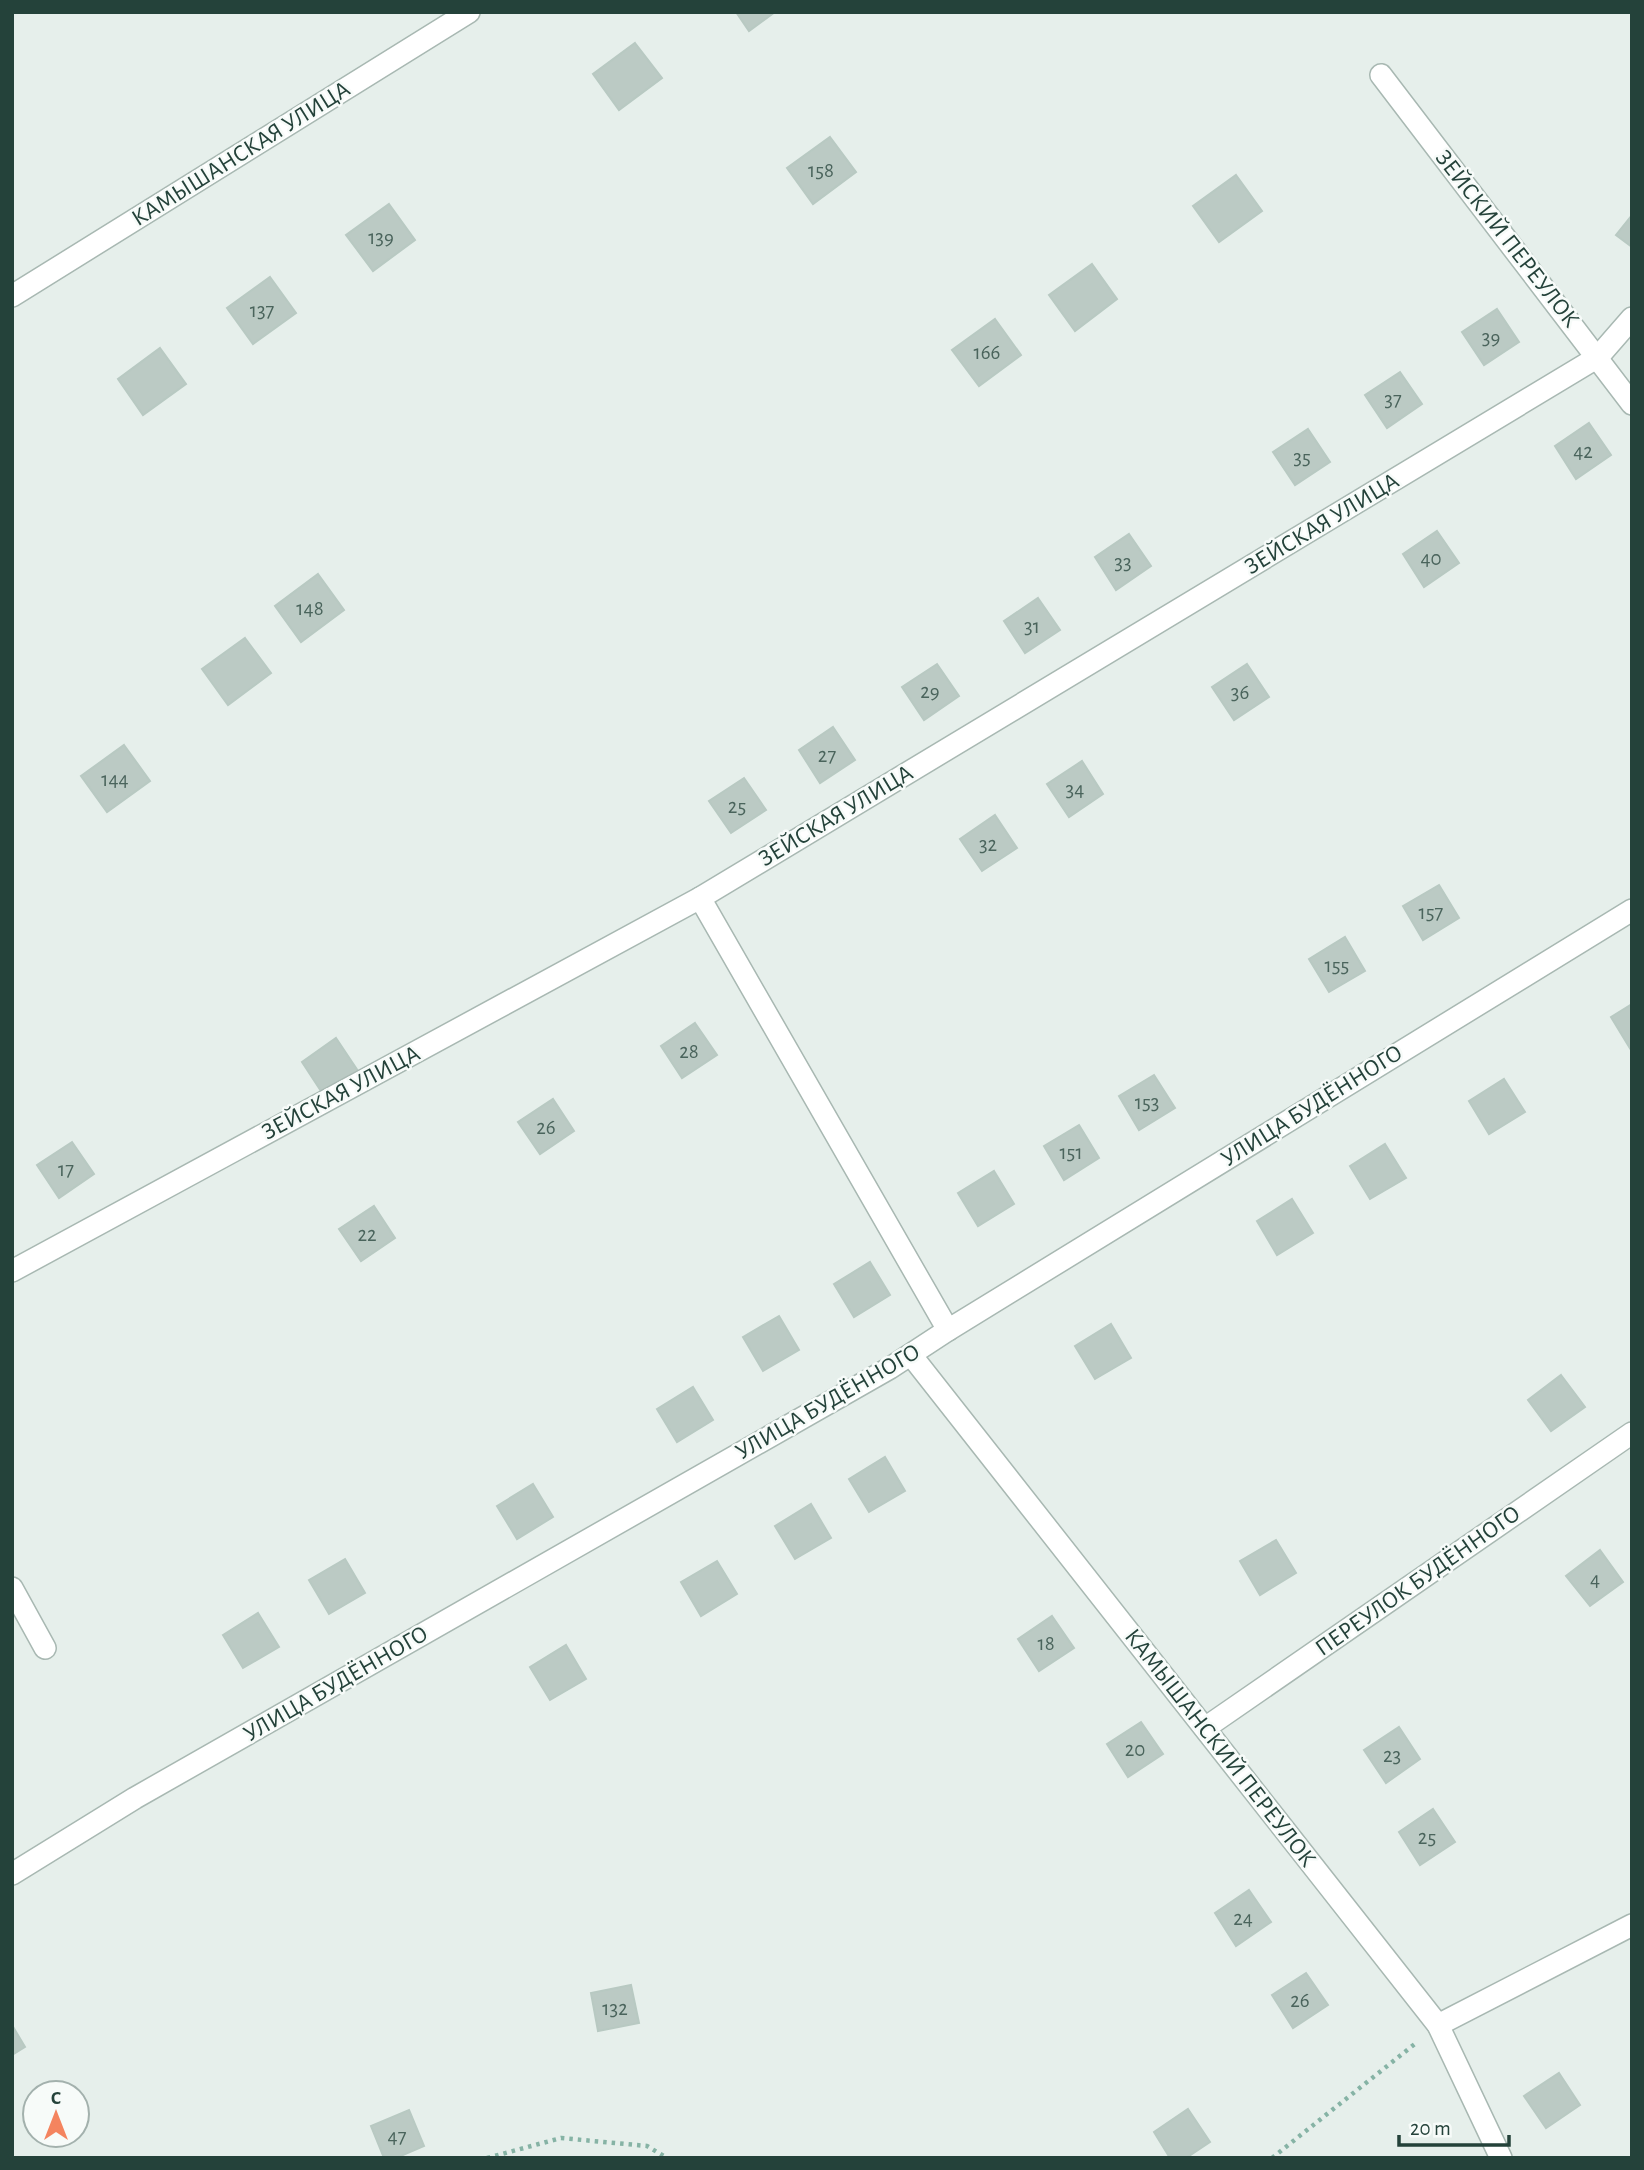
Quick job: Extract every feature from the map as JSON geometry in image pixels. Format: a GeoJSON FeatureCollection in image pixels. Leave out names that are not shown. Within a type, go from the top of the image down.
{"type":"FeatureCollection","features":[{"type":"Feature","properties":{"kind":"street","name":"КАМЫШАНСКАЯ УЛИЦА"},"geometry":{"type":"LineString","coordinates":[[12,296],[469,12]]}},
{"type":"Feature","properties":{"kind":"street","name":"ЗЕЙСКИЙ ПЕРЕУЛОК"},"geometry":{"type":"LineString","coordinates":[[1381,75],[1632,404]]}},
{"type":"Feature","properties":{"kind":"street","name":"ЗЕЙСКАЯ УЛИЦА"},"geometry":{"type":"LineString","coordinates":[[12,1271],[700,898],[1598,357],[1632,318]]}},
{"type":"Feature","properties":{"kind":"street"},"geometry":{"type":"LineString","coordinates":[[700,898],[948,1330]]}},
{"type":"Feature","properties":{"kind":"street","name":"УЛИЦА БУДЁННОГО"},"geometry":{"type":"LineString","coordinates":[[12,1874],[135,1798],[911,1355],[1632,910]]}},
{"type":"Feature","properties":{"kind":"street","name":"КАМЫШАНСКИЙ ПЕРЕУЛОК"},"geometry":{"type":"LineString","coordinates":[[911,1355],[1438,2025],[1501,2158]]}},
{"type":"Feature","properties":{"kind":"street","name":"ПЕРЕУЛОК БУДЁННОГО"},"geometry":{"type":"LineString","coordinates":[[1205,1728],[1632,1433]]}},
{"type":"Feature","properties":{"kind":"street"},"geometry":{"type":"LineString","coordinates":[[12,1588],[45,1648]]}},
{"type":"Feature","properties":{"kind":"street"},"geometry":{"type":"LineString","coordinates":[[1438,2025],[1632,1925]]}},
{"type":"Feature","properties":{"kind":"path"},"geometry":{"type":"LineString","coordinates":[[1272,2158],[1438,2025]]}},
{"type":"Feature","properties":{"kind":"path"},"geometry":{"type":"LineString","coordinates":[[487,2158],[561,2138],[647,2146],[667,2158]]}},
{"type":"Feature","properties":{"kind":"building"},"geometry":{"type":"Polygon","coordinates":[[[736,12],[775,12],[749,31],[736,12]]]}},
{"type":"Feature","properties":{"kind":"building"},"geometry":{"type":"Polygon","coordinates":[[[635,43],[662,78],[619,110],[593,74],[635,43]]]}},
{"type":"Feature","properties":{"kind":"building"},"geometry":{"type":"Polygon","coordinates":[[[830,137],[856,172],[813,204],[787,168],[830,137]]]}},
{"type":"Feature","properties":{"kind":"building"},"geometry":{"type":"Polygon","coordinates":[[[1236,175],[1262,211],[1219,242],[1193,206],[1236,175]]]}},
{"type":"Feature","properties":{"kind":"building"},"geometry":{"type":"Polygon","coordinates":[[[389,204],[415,240],[373,271],[346,235],[389,204]]]}},
{"type":"Feature","properties":{"kind":"building"},"geometry":{"type":"Polygon","coordinates":[[[1632,215],[1632,247],[1616,235],[1632,215]]]}},
{"type":"Feature","properties":{"kind":"building"},"geometry":{"type":"Polygon","coordinates":[[[1092,264],[1117,299],[1075,331],[1049,295],[1092,264]]]}},
{"type":"Feature","properties":{"kind":"building"},"geometry":{"type":"Polygon","coordinates":[[[270,277],[296,313],[253,344],[227,308],[270,277]]]}},
{"type":"Feature","properties":{"kind":"building"},"geometry":{"type":"Polygon","coordinates":[[[1497,309],[1519,342],[1484,365],[1462,332],[1497,309]]]}},
{"type":"Feature","properties":{"kind":"building"},"geometry":{"type":"Polygon","coordinates":[[[995,319],[1021,355],[979,386],[952,350],[995,319]]]}},
{"type":"Feature","properties":{"kind":"building"},"geometry":{"type":"Polygon","coordinates":[[[160,348],[186,384],[143,415],[118,379],[160,348]]]}},
{"type":"Feature","properties":{"kind":"building"},"geometry":{"type":"Polygon","coordinates":[[[1400,372],[1422,404],[1387,428],[1365,395],[1400,372]]]}},
{"type":"Feature","properties":{"kind":"building"},"geometry":{"type":"Polygon","coordinates":[[[1589,423],[1611,455],[1576,479],[1555,446],[1589,423]]]}},
{"type":"Feature","properties":{"kind":"building"},"geometry":{"type":"Polygon","coordinates":[[[1308,429],[1330,462],[1295,485],[1273,452],[1308,429]]]}},
{"type":"Feature","properties":{"kind":"building"},"geometry":{"type":"Polygon","coordinates":[[[1437,531],[1459,563],[1424,587],[1403,554],[1437,531]]]}},
{"type":"Feature","properties":{"kind":"building"},"geometry":{"type":"Polygon","coordinates":[[[1129,534],[1151,566],[1116,590],[1095,557],[1129,534]]]}},
{"type":"Feature","properties":{"kind":"building"},"geometry":{"type":"Polygon","coordinates":[[[318,574],[344,610],[301,642],[275,606],[318,574]]]}},
{"type":"Feature","properties":{"kind":"building"},"geometry":{"type":"Polygon","coordinates":[[[1038,598],[1060,630],[1025,653],[1004,621],[1038,598]]]}},
{"type":"Feature","properties":{"kind":"building"},"geometry":{"type":"Polygon","coordinates":[[[245,638],[271,673],[228,705],[202,669],[245,638]]]}},
{"type":"Feature","properties":{"kind":"building"},"geometry":{"type":"Polygon","coordinates":[[[937,664],[959,696],[924,720],[902,687],[937,664]]]}},
{"type":"Feature","properties":{"kind":"building"},"geometry":{"type":"Polygon","coordinates":[[[1247,664],[1269,697],[1234,720],[1212,687],[1247,664]]]}},
{"type":"Feature","properties":{"kind":"building"},"geometry":{"type":"Polygon","coordinates":[[[833,727],[855,760],[820,783],[799,750],[833,727]]]}},
{"type":"Feature","properties":{"kind":"building"},"geometry":{"type":"Polygon","coordinates":[[[124,745],[150,781],[107,812],[81,776],[124,745]]]}},
{"type":"Feature","properties":{"kind":"building"},"geometry":{"type":"Polygon","coordinates":[[[1082,761],[1103,794],[1069,817],[1047,784],[1082,761]]]}},
{"type":"Feature","properties":{"kind":"building"},"geometry":{"type":"Polygon","coordinates":[[[744,778],[766,810],[731,833],[709,801],[744,778]]]}},
{"type":"Feature","properties":{"kind":"building"},"geometry":{"type":"Polygon","coordinates":[[[995,815],[1017,848],[982,871],[960,839],[995,815]]]}},
{"type":"Feature","properties":{"kind":"building"},"geometry":{"type":"Polygon","coordinates":[[[1439,885],[1459,918],[1423,940],[1403,906],[1439,885]]]}},
{"type":"Feature","properties":{"kind":"building"},"geometry":{"type":"Polygon","coordinates":[[[1345,937],[1365,971],[1329,992],[1309,959],[1345,937]]]}},
{"type":"Feature","properties":{"kind":"building"},"geometry":{"type":"Polygon","coordinates":[[[1632,1004],[1632,1050],[1631,1050],[1611,1017],[1632,1004]]]}},
{"type":"Feature","properties":{"kind":"building"},"geometry":{"type":"Polygon","coordinates":[[[695,1023],[717,1055],[682,1078],[661,1046],[695,1023]]]}},
{"type":"Feature","properties":{"kind":"building"},"geometry":{"type":"Polygon","coordinates":[[[336,1038],[358,1071],[323,1094],[302,1062],[336,1038]]]}},
{"type":"Feature","properties":{"kind":"building"},"geometry":{"type":"Polygon","coordinates":[[[1154,1075],[1175,1108],[1139,1130],[1119,1096],[1154,1075]]]}},
{"type":"Feature","properties":{"kind":"building"},"geometry":{"type":"Polygon","coordinates":[[[1504,1079],[1525,1112],[1489,1134],[1469,1101],[1504,1079]]]}},
{"type":"Feature","properties":{"kind":"building"},"geometry":{"type":"Polygon","coordinates":[[[553,1099],[574,1131],[540,1154],[518,1122],[553,1099]]]}},
{"type":"Feature","properties":{"kind":"building"},"geometry":{"type":"Polygon","coordinates":[[[1079,1125],[1099,1158],[1064,1180],[1044,1146],[1079,1125]]]}},
{"type":"Feature","properties":{"kind":"building"},"geometry":{"type":"Polygon","coordinates":[[[72,1142],[94,1174],[59,1198],[37,1165],[72,1142]]]}},
{"type":"Feature","properties":{"kind":"building"},"geometry":{"type":"Polygon","coordinates":[[[1385,1144],[1406,1178],[1370,1199],[1350,1166],[1385,1144]]]}},
{"type":"Feature","properties":{"kind":"building"},"geometry":{"type":"Polygon","coordinates":[[[994,1171],[1014,1204],[978,1226],[958,1193],[994,1171]]]}},
{"type":"Feature","properties":{"kind":"building"},"geometry":{"type":"Polygon","coordinates":[[[1292,1199],[1313,1233],[1277,1255],[1257,1221],[1292,1199]]]}},
{"type":"Feature","properties":{"kind":"building"},"geometry":{"type":"Polygon","coordinates":[[[374,1206],[395,1238],[361,1261],[339,1229],[374,1206]]]}},
{"type":"Feature","properties":{"kind":"building"},"geometry":{"type":"Polygon","coordinates":[[[870,1262],[890,1295],[854,1317],[834,1284],[870,1262]]]}},
{"type":"Feature","properties":{"kind":"building"},"geometry":{"type":"Polygon","coordinates":[[[779,1316],[799,1350],[763,1371],[743,1337],[779,1316]]]}},
{"type":"Feature","properties":{"kind":"building"},"geometry":{"type":"Polygon","coordinates":[[[1111,1324],[1131,1358],[1095,1379],[1075,1346],[1111,1324]]]}},
{"type":"Feature","properties":{"kind":"building"},"geometry":{"type":"Polygon","coordinates":[[[1561,1375],[1585,1407],[1551,1431],[1528,1400],[1561,1375]]]}},
{"type":"Feature","properties":{"kind":"building"},"geometry":{"type":"Polygon","coordinates":[[[693,1387],[713,1420],[677,1442],[657,1409],[693,1387]]]}},
{"type":"Feature","properties":{"kind":"building"},"geometry":{"type":"Polygon","coordinates":[[[885,1457],[905,1491],[869,1512],[849,1479],[885,1457]]]}},
{"type":"Feature","properties":{"kind":"building"},"geometry":{"type":"Polygon","coordinates":[[[533,1484],[553,1517],[517,1539],[497,1506],[533,1484]]]}},
{"type":"Feature","properties":{"kind":"building"},"geometry":{"type":"Polygon","coordinates":[[[811,1504],[831,1538],[795,1559],[775,1526],[811,1504]]]}},
{"type":"Feature","properties":{"kind":"building"},"geometry":{"type":"Polygon","coordinates":[[[1276,1540],[1296,1573],[1260,1595],[1240,1561],[1276,1540]]]}},
{"type":"Feature","properties":{"kind":"building"},"geometry":{"type":"Polygon","coordinates":[[[1600,1550],[1623,1582],[1590,1606],[1566,1576],[1600,1550]]]}},
{"type":"Feature","properties":{"kind":"building"},"geometry":{"type":"Polygon","coordinates":[[[345,1559],[365,1593],[329,1614],[309,1580],[345,1559]]]}},
{"type":"Feature","properties":{"kind":"building"},"geometry":{"type":"Polygon","coordinates":[[[717,1561],[737,1594],[701,1616],[681,1582],[717,1561]]]}},
{"type":"Feature","properties":{"kind":"building"},"geometry":{"type":"Polygon","coordinates":[[[258,1613],[279,1647],[243,1668],[223,1635],[258,1613]]]}},
{"type":"Feature","properties":{"kind":"building"},"geometry":{"type":"Polygon","coordinates":[[[1052,1616],[1074,1648],[1039,1671],[1018,1639],[1052,1616]]]}},
{"type":"Feature","properties":{"kind":"building"},"geometry":{"type":"Polygon","coordinates":[[[566,1645],[586,1679],[550,1700],[530,1667],[566,1645]]]}},
{"type":"Feature","properties":{"kind":"building"},"geometry":{"type":"Polygon","coordinates":[[[1141,1722],[1163,1754],[1128,1777],[1107,1744],[1141,1722]]]}},
{"type":"Feature","properties":{"kind":"building"},"geometry":{"type":"Polygon","coordinates":[[[1399,1727],[1420,1759],[1386,1783],[1364,1750],[1399,1727]]]}},
{"type":"Feature","properties":{"kind":"building"},"geometry":{"type":"Polygon","coordinates":[[[1433,1809],[1455,1842],[1420,1865],[1399,1832],[1433,1809]]]}},
{"type":"Feature","properties":{"kind":"building"},"geometry":{"type":"Polygon","coordinates":[[[1249,1890],[1271,1922],[1236,1946],[1215,1913],[1249,1890]]]}},
{"type":"Feature","properties":{"kind":"building"},"geometry":{"type":"Polygon","coordinates":[[[1306,1973],[1328,2005],[1293,2028],[1272,1995],[1306,1973]]]}},
{"type":"Feature","properties":{"kind":"building"},"geometry":{"type":"Polygon","coordinates":[[[631,1985],[639,2023],[598,2031],[591,1993],[631,1985]]]}},
{"type":"Feature","properties":{"kind":"building"},"geometry":{"type":"Polygon","coordinates":[[[12,2025],[25,2047],[12,2055],[12,2025]]]}},
{"type":"Feature","properties":{"kind":"building"},"geometry":{"type":"Polygon","coordinates":[[[1559,2073],[1580,2105],[1546,2128],[1524,2096],[1559,2073]]]}},
{"type":"Feature","properties":{"kind":"building"},"geometry":{"type":"Polygon","coordinates":[[[1188,2109],[1210,2142],[1186,2158],[1170,2158],[1154,2132],[1188,2109]]]}},
{"type":"Feature","properties":{"kind":"building"},"geometry":{"type":"Polygon","coordinates":[[[409,2110],[424,2146],[396,2158],[384,2158],[371,2126],[409,2110]]]}}]}
